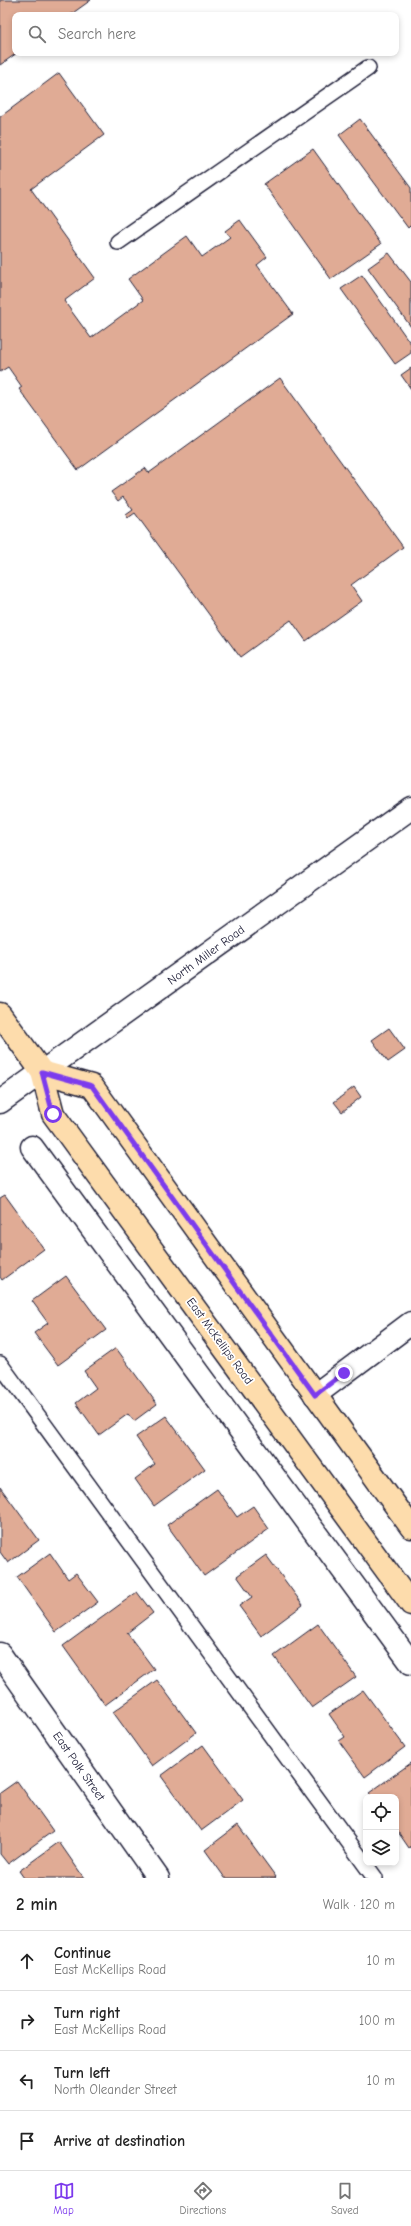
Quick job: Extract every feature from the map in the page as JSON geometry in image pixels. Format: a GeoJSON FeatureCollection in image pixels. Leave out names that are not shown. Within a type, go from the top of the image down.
{"type":"FeatureCollection","features":[{"type":"Feature","properties":{"kind":"main road","name":"East McKellips Road"},"geometry":{"type":"LineString","coordinates":[[0,1014],[42,1072],[53,1114],[411,1604]]}},
{"type":"Feature","properties":{"kind":"main road"},"geometry":{"type":"LineString","coordinates":[[42,1072],[92,1086],[411,1527]]}},
{"type":"Feature","properties":{"kind":"street","name":"North Miller Road"},"geometry":{"type":"LineString","coordinates":[[0,1102],[411,808]]}},
{"type":"Feature","properties":{"kind":"street"},"geometry":{"type":"LineString","coordinates":[[32,1147],[411,1663]]}},
{"type":"Feature","properties":{"kind":"street"},"geometry":{"type":"LineString","coordinates":[[315,1395],[411,1323]]}},
{"type":"Feature","properties":{"kind":"street","name":"East Polk Street"},"geometry":{"type":"LineString","coordinates":[[0,1654],[158,1878]]}},
{"type":"Feature","properties":{"kind":"lane"},"geometry":{"type":"LineString","coordinates":[[118,242],[368,68]]}},
{"type":"Feature","properties":{"kind":"lane"},"geometry":{"type":"LineString","coordinates":[[0,1364],[376,1878]]}},
{"type":"Feature","properties":{"kind":"building"},"geometry":{"type":"Polygon","coordinates":[[[0,0],[91,0],[74,12],[12,12],[13,56],[0,65],[0,0]]]}},
{"type":"Feature","properties":{"kind":"building"},"geometry":{"type":"Polygon","coordinates":[[[59,73],[104,135],[31,189],[95,278],[64,301],[91,338],[143,300],[128,279],[187,236],[202,257],[230,237],[225,231],[240,220],[267,257],[257,265],[293,314],[78,470],[19,389],[22,387],[8,367],[0,372],[0,117],[59,73]]]}},
{"type":"Feature","properties":{"kind":"building"},"geometry":{"type":"Polygon","coordinates":[[[360,119],[411,188],[411,225],[408,228],[339,135],[360,119]]]}},
{"type":"Feature","properties":{"kind":"building"},"geometry":{"type":"Polygon","coordinates":[[[313,149],[381,244],[331,279],[264,184],[313,149]]]}},
{"type":"Feature","properties":{"kind":"building"},"geometry":{"type":"Polygon","coordinates":[[[389,253],[411,282],[411,327],[368,268],[389,253]]]}},
{"type":"Feature","properties":{"kind":"building"},"geometry":{"type":"Polygon","coordinates":[[[362,275],[411,344],[411,353],[395,364],[341,289],[362,275]]]}},
{"type":"Feature","properties":{"kind":"building"},"geometry":{"type":"Polygon","coordinates":[[[411,368],[411,389],[401,375],[411,368]]]}},
{"type":"Feature","properties":{"kind":"building"},"geometry":{"type":"Polygon","coordinates":[[[280,378],[403,547],[351,585],[362,601],[306,641],[291,620],[240,657],[135,513],[128,518],[126,515],[133,510],[123,497],[118,501],[111,492],[145,468],[149,473],[280,378]]]}},
{"type":"Feature","properties":{"kind":"building"},"geometry":{"type":"Polygon","coordinates":[[[389,1028],[405,1050],[388,1062],[372,1040],[389,1028]]]}},
{"type":"Feature","properties":{"kind":"building"},"geometry":{"type":"Polygon","coordinates":[[[354,1087],[361,1097],[342,1112],[334,1102],[354,1087]]]}},
{"type":"Feature","properties":{"kind":"building"},"geometry":{"type":"Polygon","coordinates":[[[5,1195],[44,1249],[2,1280],[0,1277],[0,1198],[5,1195]]]}},
{"type":"Feature","properties":{"kind":"building"},"geometry":{"type":"Polygon","coordinates":[[[66,1276],[106,1330],[58,1365],[34,1333],[48,1323],[32,1301],[66,1276]]]}},
{"type":"Feature","properties":{"kind":"building"},"geometry":{"type":"Polygon","coordinates":[[[116,1348],[157,1404],[134,1421],[128,1414],[99,1435],[76,1403],[96,1388],[84,1371],[116,1348]]]}},
{"type":"Feature","properties":{"kind":"building"},"geometry":{"type":"Polygon","coordinates":[[[166,1416],[205,1469],[154,1506],[135,1479],[155,1464],[136,1437],[166,1416]]]}},
{"type":"Feature","properties":{"kind":"building"},"geometry":{"type":"Polygon","coordinates":[[[0,1487],[39,1540],[8,1563],[0,1552],[0,1487]]]}},
{"type":"Feature","properties":{"kind":"building"},"geometry":{"type":"Polygon","coordinates":[[[217,1489],[237,1517],[253,1506],[269,1529],[204,1576],[167,1525],[217,1489]]]}},
{"type":"Feature","properties":{"kind":"building"},"geometry":{"type":"Polygon","coordinates":[[[50,1553],[68,1579],[76,1573],[98,1602],[56,1632],[17,1577],[50,1553]]]}},
{"type":"Feature","properties":{"kind":"building"},"geometry":{"type":"Polygon","coordinates":[[[266,1555],[303,1605],[261,1636],[239,1606],[252,1597],[237,1576],[266,1555]]]}},
{"type":"Feature","properties":{"kind":"building"},"geometry":{"type":"Polygon","coordinates":[[[137,1592],[153,1613],[127,1633],[154,1669],[105,1705],[63,1646],[137,1592]]]}},
{"type":"Feature","properties":{"kind":"building"},"geometry":{"type":"Polygon","coordinates":[[[318,1624],[356,1677],[312,1708],[274,1656],[318,1624]]]}},
{"type":"Feature","properties":{"kind":"building"},"geometry":{"type":"Polygon","coordinates":[[[157,1680],[196,1733],[152,1766],[113,1712],[157,1680]]]}},
{"type":"Feature","properties":{"kind":"building"},"geometry":{"type":"Polygon","coordinates":[[[363,1690],[405,1747],[365,1777],[339,1741],[345,1737],[329,1714],[363,1690]]]}},
{"type":"Feature","properties":{"kind":"building"},"geometry":{"type":"Polygon","coordinates":[[[203,1745],[243,1800],[201,1831],[161,1776],[203,1745]]]}},
{"type":"Feature","properties":{"kind":"building"},"geometry":{"type":"Polygon","coordinates":[[[411,1763],[411,1847],[409,1848],[399,1833],[399,1794],[369,1793],[411,1763]]]}},
{"type":"Feature","properties":{"kind":"building"},"geometry":{"type":"Polygon","coordinates":[[[17,1781],[53,1831],[8,1864],[0,1854],[0,1793],[17,1781]]]}},
{"type":"Feature","properties":{"kind":"building"},"geometry":{"type":"Polygon","coordinates":[[[238,1825],[276,1877],[275,1878],[225,1878],[205,1850],[238,1825]]]}},
{"type":"Feature","properties":{"kind":"building"},"geometry":{"type":"Polygon","coordinates":[[[59,1842],[84,1878],[24,1878],[19,1871],[59,1842]]]}},
{"type":"Feature","properties":{"kind":"route"},"geometry":{"type":"LineString","coordinates":[[53,1114],[42,1072],[92,1086],[315,1395],[344,1373]]}}]}
